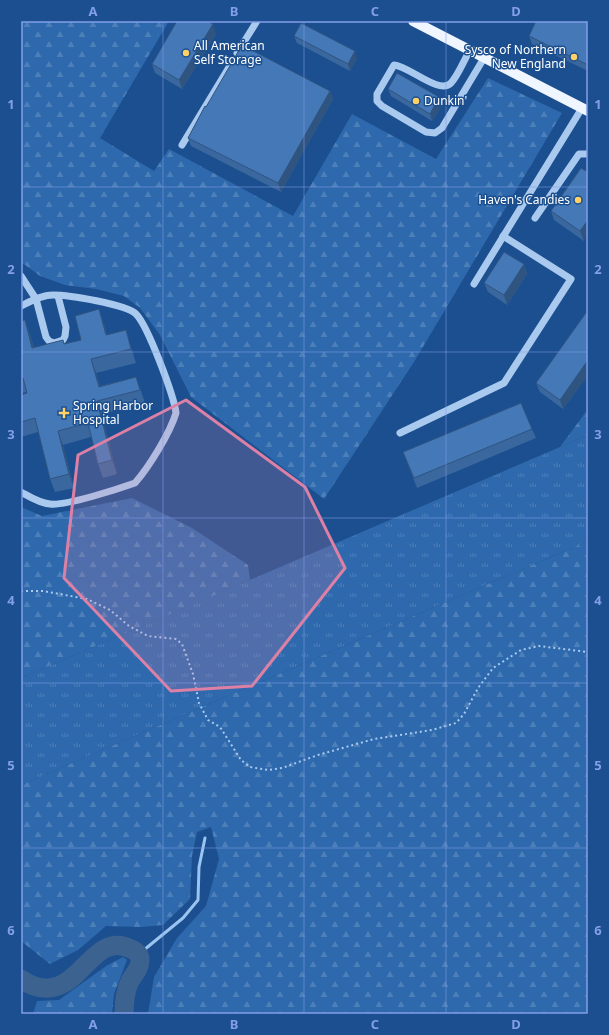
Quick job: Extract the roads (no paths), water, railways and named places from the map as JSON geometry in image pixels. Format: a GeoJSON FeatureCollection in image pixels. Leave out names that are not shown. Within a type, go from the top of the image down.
{"type":"FeatureCollection","features":[{"type":"Feature","properties":{"kind":"main road"},"geometry":{"type":"LineString","coordinates":[[413,21],[585,109]]}},
{"type":"Feature","properties":{"kind":"lane"},"geometry":{"type":"LineString","coordinates":[[182,145],[257,21]]}},
{"type":"Feature","properties":{"kind":"lane"},"geometry":{"type":"LineString","coordinates":[[470,50],[450,83],[444,86],[437,86],[401,66],[394,65],[377,94],[377,101],[382,106],[426,132],[435,133],[442,128],[484,58]]}},
{"type":"Feature","properties":{"kind":"lane"},"geometry":{"type":"LineString","coordinates":[[474,284],[503,236],[585,109]]}},
{"type":"Feature","properties":{"kind":"lane"},"geometry":{"type":"LineString","coordinates":[[535,218],[580,154],[588,154]]}},
{"type":"Feature","properties":{"kind":"lane"},"geometry":{"type":"LineString","coordinates":[[400,433],[504,383],[571,279],[503,236]]}},
{"type":"Feature","properties":{"kind":"lane"},"geometry":{"type":"LineString","coordinates":[[21,276],[36,299],[46,337],[54,343],[63,340],[66,332],[58,296]]}},
{"type":"Feature","properties":{"kind":"lane"},"geometry":{"type":"LineString","coordinates":[[21,306],[36,299],[52,295],[110,304],[136,314],[142,324],[164,375],[176,413],[162,441],[142,475],[135,483],[65,502],[50,504],[39,502],[21,492]]}},
{"type":"Feature","properties":{"kind":"waterway"},"geometry":{"type":"LineString","coordinates":[[139,954],[183,918],[198,900],[199,867],[205,838]]}},
{"type":"Feature","properties":{"kind":"waterway"},"geometry":{"type":"LineString","coordinates":[[21,979],[29,984],[43,988],[58,986],[76,974],[101,951],[110,946],[120,945],[136,952],[140,958],[138,969],[130,981],[127,989],[124,1014]]}},
{"type":"Feature","properties":{"kind":"place","name":"All American Self Storage"},"geometry":{"type":"Point","coordinates":[186,53]}},
{"type":"Feature","properties":{"kind":"place","name":"Sysco of Northern New England"},"geometry":{"type":"Point","coordinates":[574,57]}},
{"type":"Feature","properties":{"kind":"place","name":"Dunkin'"},"geometry":{"type":"Point","coordinates":[416,101]}},
{"type":"Feature","properties":{"kind":"place","name":"Haven's Candies"},"geometry":{"type":"Point","coordinates":[578,200]}},
{"type":"Feature","properties":{"kind":"place","name":"Spring Harbor Hospital"},"geometry":{"type":"Point","coordinates":[64,413]}}]}
